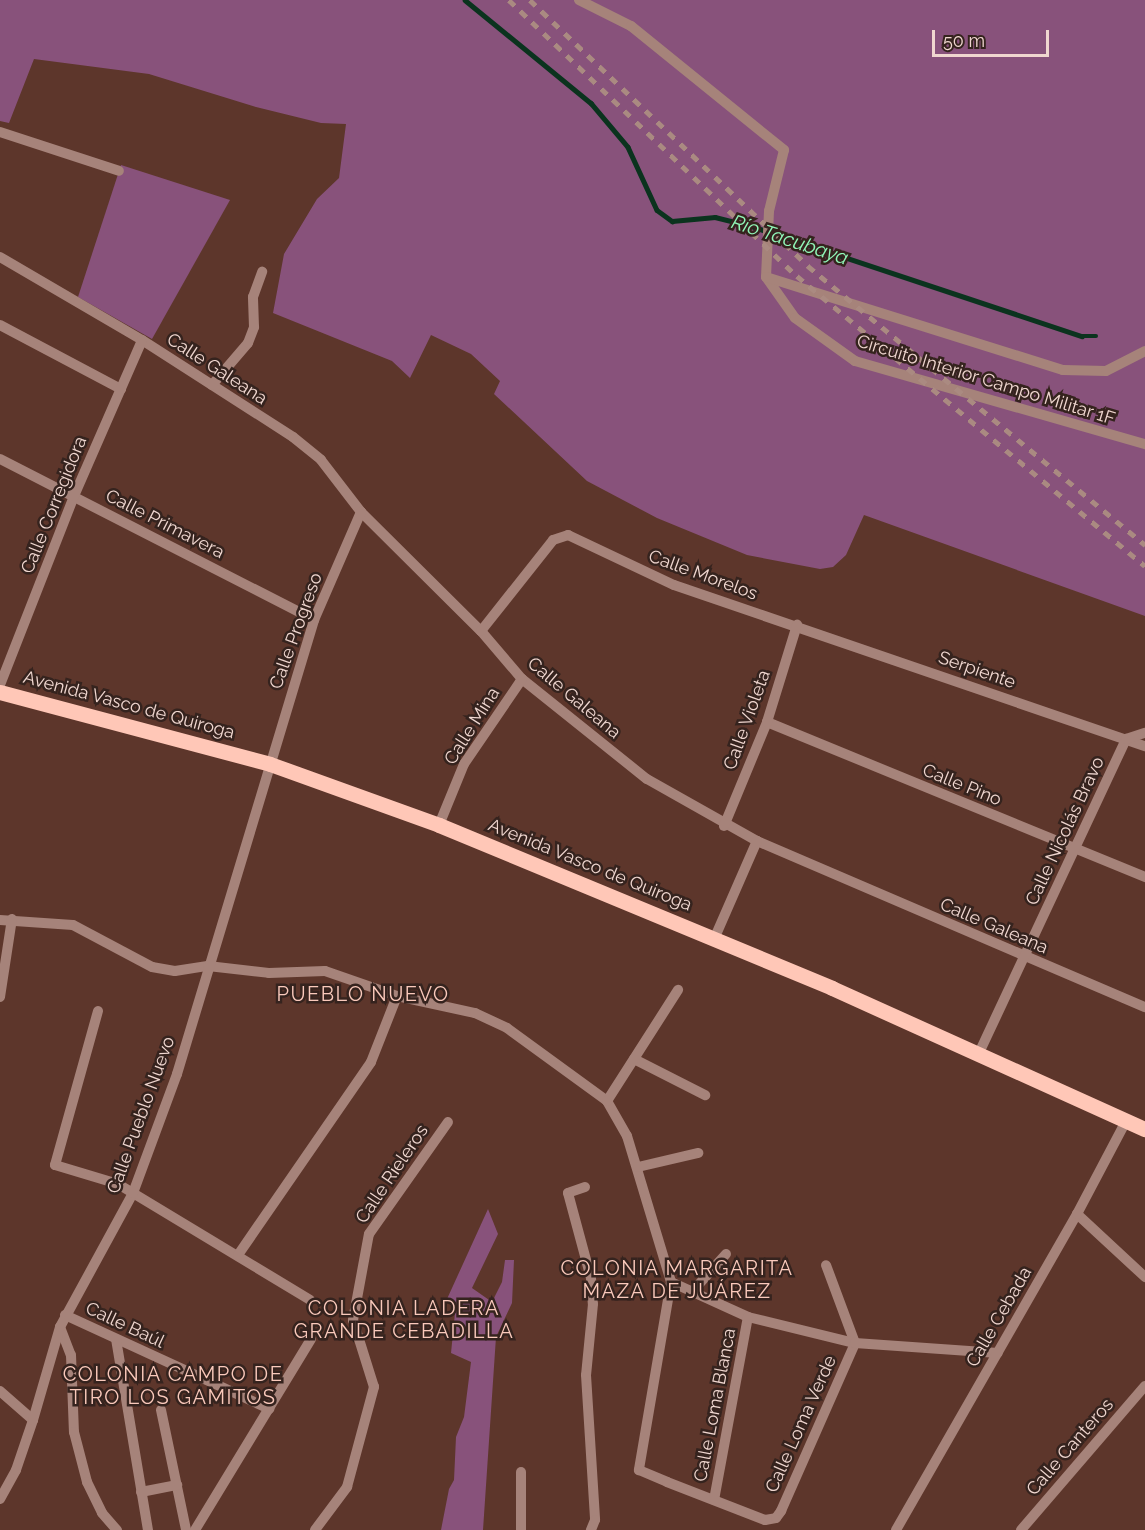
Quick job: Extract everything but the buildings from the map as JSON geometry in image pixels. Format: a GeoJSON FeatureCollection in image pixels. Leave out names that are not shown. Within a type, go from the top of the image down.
{"type":"FeatureCollection","features":[{"type":"Feature","properties":{"kind":"main road","name":"Avenida Vasco de Quiroga"},"geometry":{"type":"LineString","coordinates":[[0,692],[270,764],[439,825],[715,938],[979,1053],[1145,1129]]}},
{"type":"Feature","properties":{"kind":"street"},"geometry":{"type":"LineString","coordinates":[[579,0],[631,26],[784,150],[770,211],[765,253],[766,277],[1063,370],[1106,371],[1145,351]]}},
{"type":"Feature","properties":{"kind":"street"},"geometry":{"type":"LineString","coordinates":[[0,132],[119,171]]}},
{"type":"Feature","properties":{"kind":"street","name":"Calle Galeana"},"geometry":{"type":"LineString","coordinates":[[0,257],[142,340],[293,437],[321,460],[361,512],[482,631],[522,679],[646,779],[724,826],[757,842],[1145,1007]]}},
{"type":"Feature","properties":{"kind":"street"},"geometry":{"type":"LineString","coordinates":[[212,385],[248,343],[254,327],[254,297],[262,272]]}},
{"type":"Feature","properties":{"kind":"street","name":"Circuito Interior Campo Militar 1F"},"geometry":{"type":"LineString","coordinates":[[766,277],[795,318],[855,361],[1145,444]]}},
{"type":"Feature","properties":{"kind":"street"},"geometry":{"type":"LineString","coordinates":[[0,325],[121,389]]}},
{"type":"Feature","properties":{"kind":"street","name":"Calle Corregidora"},"geometry":{"type":"LineString","coordinates":[[0,685],[74,496],[142,340]]}},
{"type":"Feature","properties":{"kind":"street","name":"Calle Primavera"},"geometry":{"type":"LineString","coordinates":[[0,459],[314,620]]}},
{"type":"Feature","properties":{"kind":"street","name":"Calle Progreso"},"geometry":{"type":"LineString","coordinates":[[270,764],[314,620],[361,512]]}},
{"type":"Feature","properties":{"kind":"street","name":"Calle Morelos"},"geometry":{"type":"LineString","coordinates":[[482,631],[553,540],[568,535],[674,585],[797,625]]}},
{"type":"Feature","properties":{"kind":"street","name":"Calle Violeta"},"geometry":{"type":"LineString","coordinates":[[724,826],[767,722],[797,625]]}},
{"type":"Feature","properties":{"kind":"street","name":"Serpiente"},"geometry":{"type":"LineString","coordinates":[[797,625],[1145,746]]}},
{"type":"Feature","properties":{"kind":"street","name":"Calle Mina"},"geometry":{"type":"LineString","coordinates":[[439,825],[464,764],[522,679]]}},
{"type":"Feature","properties":{"kind":"street","name":"Calle Pino"},"geometry":{"type":"LineString","coordinates":[[767,722],[1145,877]]}},
{"type":"Feature","properties":{"kind":"street"},"geometry":{"type":"LineString","coordinates":[[1126,739],[1145,734]]}},
{"type":"Feature","properties":{"kind":"street","name":"Calle Nicolás Bravo"},"geometry":{"type":"LineString","coordinates":[[979,1053],[1126,739]]}},
{"type":"Feature","properties":{"kind":"street","name":"Calle Pueblo Nuevo"},"geometry":{"type":"LineString","coordinates":[[0,1499],[16,1470],[60,1327],[133,1192],[177,1074],[270,764]]}},
{"type":"Feature","properties":{"kind":"street"},"geometry":{"type":"LineString","coordinates":[[715,938],[757,842]]}},
{"type":"Feature","properties":{"kind":"street"},"geometry":{"type":"LineString","coordinates":[[0,997],[12,919]]}},
{"type":"Feature","properties":{"kind":"street"},"geometry":{"type":"LineString","coordinates":[[0,920],[12,919],[73,925],[152,967],[175,971],[208,966],[269,973],[325,971],[397,996],[475,1013],[507,1028],[606,1101],[627,1136],[671,1282],[639,1470],[714,1500]]}},
{"type":"Feature","properties":{"kind":"street"},"geometry":{"type":"LineString","coordinates":[[606,1101],[678,990]]}},
{"type":"Feature","properties":{"kind":"street"},"geometry":{"type":"LineString","coordinates":[[238,1255],[371,1062],[397,996]]}},
{"type":"Feature","properties":{"kind":"street"},"geometry":{"type":"LineString","coordinates":[[98,1011],[55,1165],[118,1184],[310,1300]]}},
{"type":"Feature","properties":{"kind":"street"},"geometry":{"type":"LineString","coordinates":[[634,1059],[705,1095]]}},
{"type":"Feature","properties":{"kind":"street","name":"Calle Cebada"},"geometry":{"type":"LineString","coordinates":[[896,1530],[1077,1214],[1126,1119]]}},
{"type":"Feature","properties":{"kind":"street","name":"Calle Rieleros"},"geometry":{"type":"LineString","coordinates":[[315,1530],[347,1487],[375,1387],[353,1320],[369,1234],[448,1122]]}},
{"type":"Feature","properties":{"kind":"street"},"geometry":{"type":"LineString","coordinates":[[638,1167],[698,1154]]}},
{"type":"Feature","properties":{"kind":"street"},"geometry":{"type":"LineString","coordinates":[[585,1186],[568,1193],[591,1278],[586,1375],[595,1520],[591,1530]]}},
{"type":"Feature","properties":{"kind":"street"},"geometry":{"type":"LineString","coordinates":[[1077,1214],[1145,1277]]}},
{"type":"Feature","properties":{"kind":"street"},"geometry":{"type":"LineString","coordinates":[[692,1292],[726,1254]]}},
{"type":"Feature","properties":{"kind":"street"},"geometry":{"type":"LineString","coordinates":[[826,1265],[855,1343]]}},
{"type":"Feature","properties":{"kind":"street"},"geometry":{"type":"LineString","coordinates":[[671,1282],[748,1317],[855,1343],[998,1353]]}},
{"type":"Feature","properties":{"kind":"street","name":"Calle Baúl"},"geometry":{"type":"LineString","coordinates":[[65,1315],[269,1409]]}},
{"type":"Feature","properties":{"kind":"street","name":"Calle Loma Blanca"},"geometry":{"type":"LineString","coordinates":[[714,1500],[748,1317]]}},
{"type":"Feature","properties":{"kind":"street"},"geometry":{"type":"LineString","coordinates":[[60,1327],[71,1355],[74,1432],[87,1482],[102,1513],[117,1530]]}},
{"type":"Feature","properties":{"kind":"street"},"geometry":{"type":"LineString","coordinates":[[116,1339],[148,1530]]}},
{"type":"Feature","properties":{"kind":"street"},"geometry":{"type":"LineString","coordinates":[[195,1530],[311,1339]]}},
{"type":"Feature","properties":{"kind":"street","name":"Calle Loma Verde"},"geometry":{"type":"LineString","coordinates":[[714,1500],[765,1520],[776,1518],[855,1343]]}},
{"type":"Feature","properties":{"kind":"street","name":"Calle Canteros"},"geometry":{"type":"LineString","coordinates":[[1021,1530],[1145,1386]]}},
{"type":"Feature","properties":{"kind":"street"},"geometry":{"type":"LineString","coordinates":[[0,1391],[33,1420]]}},
{"type":"Feature","properties":{"kind":"street"},"geometry":{"type":"LineString","coordinates":[[161,1410],[186,1530]]}},
{"type":"Feature","properties":{"kind":"street"},"geometry":{"type":"LineString","coordinates":[[521,1472],[521,1530]]}},
{"type":"Feature","properties":{"kind":"street"},"geometry":{"type":"LineString","coordinates":[[141,1492],[177,1485]]}},
{"type":"Feature","properties":{"kind":"shaded area"},"geometry":{"type":"Polygon","coordinates":[[[0,0],[1145,0],[1145,616],[864,515],[846,555],[833,567],[820,569],[747,555],[657,518],[587,481],[494,394],[500,381],[471,354],[431,335],[410,378],[392,361],[273,313],[284,254],[317,199],[339,178],[346,124],[321,123],[256,107],[149,74],[34,59],[9,123],[0,121],[0,0]]]}},
{"type":"Feature","properties":{"kind":"shaded area"},"geometry":{"type":"Polygon","coordinates":[[[121,165],[230,200],[152,339],[78,297],[121,165]]]}},
{"type":"Feature","properties":{"kind":"shaded area"},"geometry":{"type":"Polygon","coordinates":[[[488,1209],[498,1234],[472,1288],[492,1302],[502,1282],[505,1260],[514,1260],[512,1303],[496,1337],[483,1530],[441,1530],[449,1489],[454,1480],[456,1437],[464,1417],[471,1362],[451,1353],[455,1313],[447,1299],[488,1209]]]}},
{"type":"Feature","properties":{"kind":"waterway","name":"Río Tacubaya"},"geometry":{"type":"LineString","coordinates":[[465,0],[591,103],[628,147],[657,210],[672,221],[715,217],[748,225],[1082,336],[1096,336]]}},
{"type":"Feature","properties":{"kind":"railway"},"geometry":{"type":"LineString","coordinates":[[509,0],[797,276],[1145,566]]}},
{"type":"Feature","properties":{"kind":"railway"},"geometry":{"type":"LineString","coordinates":[[530,0],[808,266],[1145,545]]}},
{"type":"Feature","properties":{"kind":"district","name":"PUEBLO NUEVO"},"geometry":{"type":"Point","coordinates":[363,994]}},
{"type":"Feature","properties":{"kind":"district","name":"COLONIA MARGARITA MAZA DE JUÁREZ"},"geometry":{"type":"Point","coordinates":[677,1280]}},
{"type":"Feature","properties":{"kind":"district","name":"COLONIA LADERA GRANDE CEBADILLA"},"geometry":{"type":"Point","coordinates":[404,1320]}},
{"type":"Feature","properties":{"kind":"district","name":"COLONIA CAMPO DE TIRO LOS GAMITOS"},"geometry":{"type":"Point","coordinates":[173,1386]}}]}
